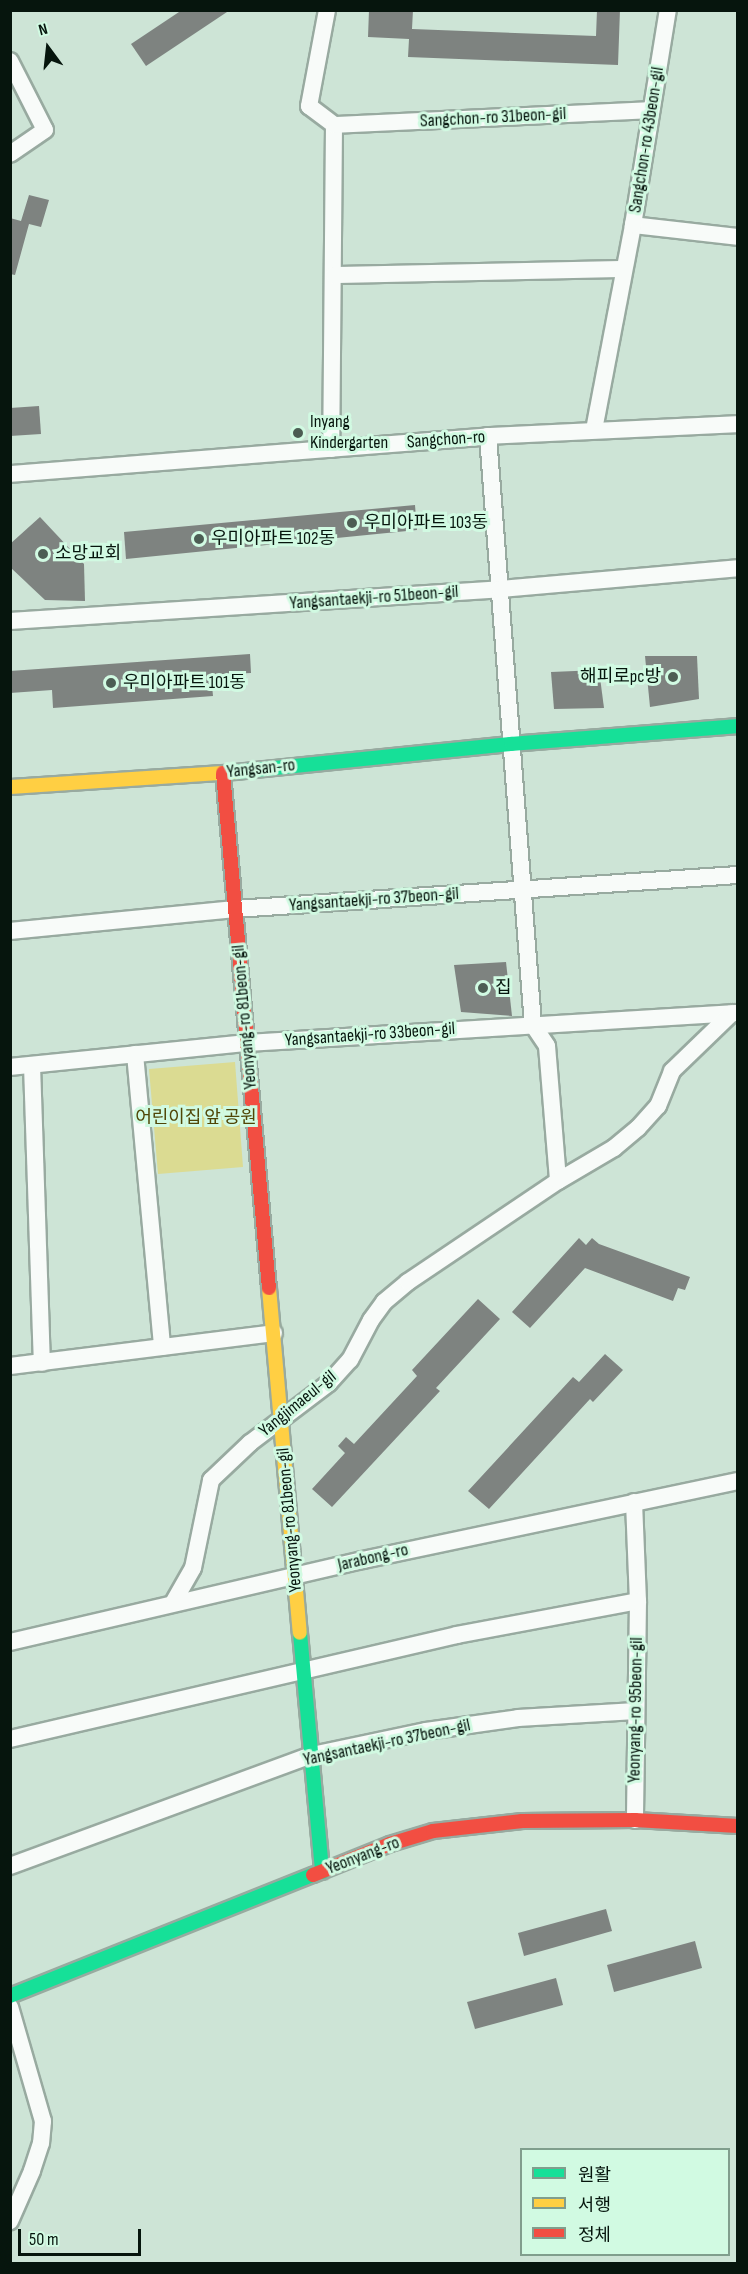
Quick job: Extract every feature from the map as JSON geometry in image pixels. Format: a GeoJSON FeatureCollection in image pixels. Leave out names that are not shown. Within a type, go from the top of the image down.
{"type":"FeatureCollection","features":[{"type":"Feature","properties":{"kind":"street"},"geometry":{"type":"LineString","coordinates":[[327,10],[309,106],[334,125],[331,449]]}},
{"type":"Feature","properties":{"kind":"street","name":"Sangchon-ro 43beon-gil"},"geometry":{"type":"LineString","coordinates":[[594,430],[633,225],[668,10]]}},
{"type":"Feature","properties":{"kind":"street"},"geometry":{"type":"LineString","coordinates":[[10,61],[45,130],[10,154]]}},
{"type":"Feature","properties":{"kind":"street","name":"Sangchon-ro 31beon-gil"},"geometry":{"type":"LineString","coordinates":[[334,125],[651,110]]}},
{"type":"Feature","properties":{"kind":"street"},"geometry":{"type":"LineString","coordinates":[[633,225],[738,237]]}},
{"type":"Feature","properties":{"kind":"street"},"geometry":{"type":"LineString","coordinates":[[334,275],[624,268]]}},
{"type":"Feature","properties":{"kind":"street","name":"Sangchon-ro"},"geometry":{"type":"LineString","coordinates":[[10,474],[488,436],[738,424]]}},
{"type":"Feature","properties":{"kind":"street"},"geometry":{"type":"LineString","coordinates":[[488,436],[533,1025],[548,1046],[558,1181]]}},
{"type":"Feature","properties":{"kind":"street","name":"Yangsantaekji-ro 51beon-gil"},"geometry":{"type":"LineString","coordinates":[[10,621],[500,589],[738,568]]}},
{"type":"Feature","properties":{"kind":"street","name":"Yangsan-ro"},"geometry":{"type":"LineString","coordinates":[[10,787],[223,773],[512,744],[738,726]]}},
{"type":"Feature","properties":{"kind":"street","name":"Yeonyang-ro 81beon-gil"},"geometry":{"type":"LineString","coordinates":[[223,773],[322,1872]]}},
{"type":"Feature","properties":{"kind":"street","name":"Yangsantaekji-ro 37beon-gil"},"geometry":{"type":"LineString","coordinates":[[10,931],[235,909],[738,875]]}},
{"type":"Feature","properties":{"kind":"street","name":"Yangsantaekji-ro 33beon-gil"},"geometry":{"type":"LineString","coordinates":[[10,1067],[247,1043],[735,1013]]}},
{"type":"Feature","properties":{"kind":"street","name":"Yangjimaeul-gil"},"geometry":{"type":"LineString","coordinates":[[172,1603],[193,1568],[212,1480],[250,1443],[329,1383],[343,1368],[371,1320],[395,1292],[558,1181],[614,1148],[638,1128],[658,1106],[672,1071],[735,1013]]}},
{"type":"Feature","properties":{"kind":"street"},"geometry":{"type":"LineString","coordinates":[[135,1054],[162,1347]]}},
{"type":"Feature","properties":{"kind":"street"},"geometry":{"type":"LineString","coordinates":[[32,1065],[42,1362]]}},
{"type":"Feature","properties":{"kind":"street"},"geometry":{"type":"LineString","coordinates":[[10,1366],[274,1333]]}},
{"type":"Feature","properties":{"kind":"street","name":"Jarabong-ro"},"geometry":{"type":"LineString","coordinates":[[10,1642],[363,1560],[738,1481]]}},
{"type":"Feature","properties":{"kind":"street","name":"Yeonyang-ro 95beon-gil"},"geometry":{"type":"LineString","coordinates":[[634,1502],[638,1601],[635,1820]]}},
{"type":"Feature","properties":{"kind":"street"},"geometry":{"type":"LineString","coordinates":[[10,1739],[457,1635],[638,1601]]}},
{"type":"Feature","properties":{"kind":"street","name":"Yangsantaekji-ro 37beon-gil"},"geometry":{"type":"LineString","coordinates":[[10,1866],[312,1755],[426,1731],[479,1723],[528,1717],[636,1711]]}},
{"type":"Feature","properties":{"kind":"street","name":"Yeonyang-ro"},"geometry":{"type":"LineString","coordinates":[[10,1996],[390,1844],[433,1831],[522,1821],[635,1820],[738,1826]]}},
{"type":"Feature","properties":{"kind":"street"},"geometry":{"type":"LineString","coordinates":[[10,2007],[42,2121],[41,2143],[32,2171],[10,2221]]}},
{"type":"Feature","properties":{"kind":"green space","name":"어린이집 앞 공원"},"geometry":{"type":"Polygon","coordinates":[[[235,1062],[243,1167],[158,1174],[149,1069],[235,1062]]]}},
{"type":"Feature","properties":{"kind":"building"},"geometry":{"type":"Polygon","coordinates":[[[182,10],[230,10],[146,66],[131,44],[182,10]]]}},
{"type":"Feature","properties":{"kind":"building"},"geometry":{"type":"Polygon","coordinates":[[[369,10],[413,10],[412,29],[596,36],[597,10],[620,10],[618,65],[408,57],[409,39],[368,37],[369,10]]]}},
{"type":"Feature","properties":{"kind":"building"},"geometry":{"type":"Polygon","coordinates":[[[29,195],[49,200],[41,227],[29,224],[15,275],[10,274],[10,218],[21,221],[29,195]]]}},
{"type":"Feature","properties":{"kind":"building"},"geometry":{"type":"Polygon","coordinates":[[[39,406],[41,434],[10,436],[10,408],[39,406]]]}},
{"type":"Feature","properties":{"kind":"building"},"geometry":{"type":"Polygon","coordinates":[[[415,505],[417,530],[126,559],[124,532],[415,505]]]}},
{"type":"Feature","properties":{"kind":"building","name":"소망교회"},"geometry":{"type":"Polygon","coordinates":[[[40,517],[84,564],[85,601],[45,600],[10,567],[10,544],[40,517]]]}},
{"type":"Feature","properties":{"kind":"building","name":"우미아파트 101동"},"geometry":{"type":"Polygon","coordinates":[[[250,654],[251,673],[211,675],[213,696],[53,708],[52,690],[10,693],[10,671],[250,654]]]}},
{"type":"Feature","properties":{"kind":"building","name":"해피로pc방"},"geometry":{"type":"Polygon","coordinates":[[[645,656],[697,656],[699,699],[650,707],[645,656]]]}},
{"type":"Feature","properties":{"kind":"building"},"geometry":{"type":"Polygon","coordinates":[[[599,670],[604,708],[554,709],[551,672],[599,670]]]}},
{"type":"Feature","properties":{"kind":"building","name":"집"},"geometry":{"type":"Polygon","coordinates":[[[506,962],[512,1016],[461,1012],[454,965],[506,962]]]}},
{"type":"Feature","properties":{"kind":"building"},"geometry":{"type":"Polygon","coordinates":[[[579,1238],[586,1245],[592,1238],[599,1244],[690,1277],[685,1290],[678,1288],[673,1301],[585,1268],[530,1328],[512,1312],[579,1238]]]}},
{"type":"Feature","properties":{"kind":"building"},"geometry":{"type":"Polygon","coordinates":[[[478,1299],[500,1319],[436,1388],[440,1391],[332,1507],[312,1489],[345,1453],[338,1446],[346,1437],[354,1444],[417,1376],[412,1370],[478,1299]]]}},
{"type":"Feature","properties":{"kind":"building"},"geometry":{"type":"Polygon","coordinates":[[[605,1354],[623,1370],[593,1402],[590,1399],[489,1509],[468,1491],[573,1377],[579,1382],[605,1354]]]}},
{"type":"Feature","properties":{"kind":"building"},"geometry":{"type":"Polygon","coordinates":[[[606,1909],[612,1931],[524,1956],[518,1933],[606,1909]]]}},
{"type":"Feature","properties":{"kind":"building"},"geometry":{"type":"Polygon","coordinates":[[[695,1941],[702,1968],[614,1992],[607,1965],[695,1941]]]}},
{"type":"Feature","properties":{"kind":"building"},"geometry":{"type":"Polygon","coordinates":[[[556,1978],[563,2005],[475,2029],[467,2002],[556,1978]]]}},
{"type":"Feature","properties":{"kind":"traffic: fast"},"geometry":{"type":"LineString","coordinates":[[235,772],[511,744],[738,726]]}},
{"type":"Feature","properties":{"kind":"traffic: fast"},"geometry":{"type":"LineString","coordinates":[[300,1633],[322,1872]]}},
{"type":"Feature","properties":{"kind":"traffic: fast"},"geometry":{"type":"LineString","coordinates":[[10,1996],[313,1875]]}},
{"type":"Feature","properties":{"kind":"traffic: slow"},"geometry":{"type":"LineString","coordinates":[[10,787],[235,772]]}},
{"type":"Feature","properties":{"kind":"traffic: slow"},"geometry":{"type":"LineString","coordinates":[[269,1288],[300,1633]]}},
{"type":"Feature","properties":{"kind":"traffic: jam"},"geometry":{"type":"LineString","coordinates":[[223,773],[269,1288]]}},
{"type":"Feature","properties":{"kind":"traffic: jam"},"geometry":{"type":"LineString","coordinates":[[313,1875],[390,1844],[433,1831],[522,1821],[635,1820],[738,1826]]}},
{"type":"Feature","properties":{"kind":"place","name":"Inyang Kindergarten"},"geometry":{"type":"Point","coordinates":[298,433]}},
{"type":"Feature","properties":{"kind":"place","name":"우미아파트 103동"},"geometry":{"type":"Point","coordinates":[352,523]}},
{"type":"Feature","properties":{"kind":"place","name":"우미아파트 102동"},"geometry":{"type":"Point","coordinates":[199,539]}},
{"type":"Feature","properties":{"kind":"place","name":"소망교회"},"geometry":{"type":"Point","coordinates":[43,554]}},
{"type":"Feature","properties":{"kind":"place","name":"해피로pc방"},"geometry":{"type":"Point","coordinates":[673,677]}},
{"type":"Feature","properties":{"kind":"place","name":"우미아파트 101동"},"geometry":{"type":"Point","coordinates":[111,683]}},
{"type":"Feature","properties":{"kind":"place","name":"집"},"geometry":{"type":"Point","coordinates":[483,988]}}]}
